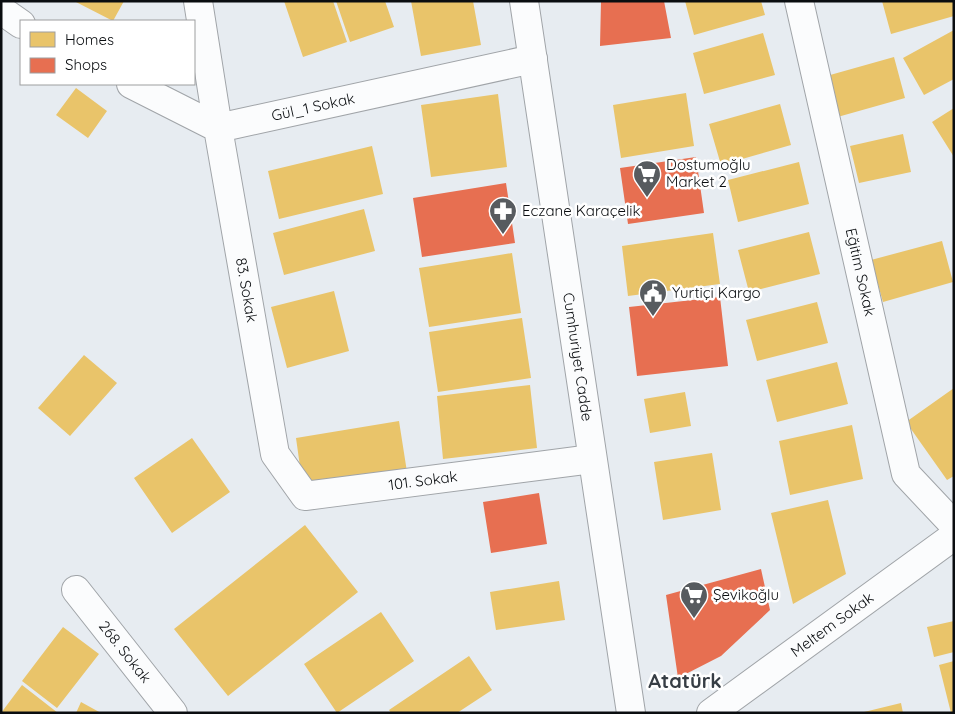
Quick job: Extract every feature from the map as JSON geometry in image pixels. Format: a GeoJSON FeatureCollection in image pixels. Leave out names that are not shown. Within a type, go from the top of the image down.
{"type":"FeatureCollection","features":[{"type":"Feature","properties":{"kind":"street"},"geometry":{"type":"LineString","coordinates":[[198,1],[218,128]]}},
{"type":"Feature","properties":{"kind":"street","name":"Cumhuriyet Cadde"},"geometry":{"type":"LineString","coordinates":[[524,1],[630,713]]}},
{"type":"Feature","properties":{"kind":"street","name":"Eğitim Sokak"},"geometry":{"type":"LineString","coordinates":[[800,1],[906,474],[954,525]]}},
{"type":"Feature","properties":{"kind":"street"},"geometry":{"type":"LineString","coordinates":[[1,10],[20,23]]}},
{"type":"Feature","properties":{"kind":"street","name":"Gül_1 Sokak"},"geometry":{"type":"LineString","coordinates":[[218,128],[532,59]]}},
{"type":"Feature","properties":{"kind":"street"},"geometry":{"type":"LineString","coordinates":[[133,85],[218,128]]}},
{"type":"Feature","properties":{"kind":"street","name":"83. Sokak"},"geometry":{"type":"LineString","coordinates":[[218,128],[276,454]]}},
{"type":"Feature","properties":{"kind":"street","name":"101. Sokak"},"geometry":{"type":"LineString","coordinates":[[276,454],[305,496],[592,458]]}},
{"type":"Feature","properties":{"kind":"street","name":"Meltem Sokak"},"geometry":{"type":"LineString","coordinates":[[712,713],[954,536]]}},
{"type":"Feature","properties":{"kind":"street","name":"268. Sokak"},"geometry":{"type":"LineString","coordinates":[[76,590],[173,713]]}},
{"type":"Feature","properties":{"kind":"building: Homes"},"geometry":{"type":"Polygon","coordinates":[[[74,1],[124,1],[114,20],[74,1]]]}},
{"type":"Feature","properties":{"kind":"building: Homes"},"geometry":{"type":"Polygon","coordinates":[[[284,1],[333,1],[347,42],[303,57],[284,1]]]}},
{"type":"Feature","properties":{"kind":"building: Homes"},"geometry":{"type":"Polygon","coordinates":[[[336,1],[385,1],[394,27],[350,42],[336,1]]]}},
{"type":"Feature","properties":{"kind":"building: Homes"},"geometry":{"type":"Polygon","coordinates":[[[411,1],[473,1],[481,45],[421,56],[411,1]]]}},
{"type":"Feature","properties":{"kind":"building: Homes"},"geometry":{"type":"Polygon","coordinates":[[[685,1],[761,1],[765,15],[694,35],[685,1]]]}},
{"type":"Feature","properties":{"kind":"building: Homes"},"geometry":{"type":"Polygon","coordinates":[[[882,1],[954,1],[954,16],[891,34],[882,1]]]}},
{"type":"Feature","properties":{"kind":"building: Homes"},"geometry":{"type":"Polygon","coordinates":[[[954,30],[954,79],[924,95],[903,58],[954,30]]]}},
{"type":"Feature","properties":{"kind":"building: Homes"},"geometry":{"type":"Polygon","coordinates":[[[763,33],[775,75],[704,94],[693,53],[763,33]]]}},
{"type":"Feature","properties":{"kind":"building: Homes"},"geometry":{"type":"Polygon","coordinates":[[[894,57],[905,98],[834,118],[823,77],[894,57]]]}},
{"type":"Feature","properties":{"kind":"building: Homes"},"geometry":{"type":"Polygon","coordinates":[[[76,88],[107,111],[88,138],[56,115],[76,88]]]}},
{"type":"Feature","properties":{"kind":"building: Homes"},"geometry":{"type":"Polygon","coordinates":[[[686,93],[694,146],[621,158],[613,105],[686,93]]]}},
{"type":"Feature","properties":{"kind":"building: Homes"},"geometry":{"type":"Polygon","coordinates":[[[498,94],[507,167],[431,177],[421,105],[498,94]]]}},
{"type":"Feature","properties":{"kind":"building: Homes"},"geometry":{"type":"Polygon","coordinates":[[[780,104],[791,145],[721,165],[709,124],[780,104]]]}},
{"type":"Feature","properties":{"kind":"building: Homes"},"geometry":{"type":"Polygon","coordinates":[[[954,108],[954,157],[932,122],[954,108]]]}},
{"type":"Feature","properties":{"kind":"building: Homes"},"geometry":{"type":"Polygon","coordinates":[[[903,134],[911,172],[859,183],[850,146],[903,134]]]}},
{"type":"Feature","properties":{"kind":"building: Homes"},"geometry":{"type":"Polygon","coordinates":[[[372,146],[383,194],[279,219],[268,171],[372,146]]]}},
{"type":"Feature","properties":{"kind":"building: Homes"},"geometry":{"type":"Polygon","coordinates":[[[799,162],[809,204],[738,222],[728,180],[799,162]]]}},
{"type":"Feature","properties":{"kind":"building: Homes"},"geometry":{"type":"Polygon","coordinates":[[[364,209],[375,251],[284,275],[273,233],[364,209]]]}},
{"type":"Feature","properties":{"kind":"building: Homes"},"geometry":{"type":"Polygon","coordinates":[[[809,232],[820,274],[749,292],[738,250],[809,232]]]}},
{"type":"Feature","properties":{"kind":"building: Homes"},"geometry":{"type":"Polygon","coordinates":[[[713,233],[720,284],[628,296],[622,246],[713,233]]]}},
{"type":"Feature","properties":{"kind":"building: Homes"},"geometry":{"type":"Polygon","coordinates":[[[942,241],[953,282],[883,302],[871,260],[942,241]]]}},
{"type":"Feature","properties":{"kind":"building: Homes"},"geometry":{"type":"Polygon","coordinates":[[[512,253],[521,313],[429,327],[419,268],[512,253]]]}},
{"type":"Feature","properties":{"kind":"building: Homes"},"geometry":{"type":"Polygon","coordinates":[[[334,291],[349,351],[287,368],[271,307],[334,291]]]}},
{"type":"Feature","properties":{"kind":"building: Homes"},"geometry":{"type":"Polygon","coordinates":[[[817,302],[828,343],[757,361],[746,320],[817,302]]]}},
{"type":"Feature","properties":{"kind":"building: Homes"},"geometry":{"type":"Polygon","coordinates":[[[522,318],[531,378],[438,392],[429,332],[522,318]]]}},
{"type":"Feature","properties":{"kind":"building: Homes"},"geometry":{"type":"Polygon","coordinates":[[[84,355],[117,383],[70,436],[38,408],[84,355]]]}},
{"type":"Feature","properties":{"kind":"building: Homes"},"geometry":{"type":"Polygon","coordinates":[[[837,362],[848,404],[777,422],[766,380],[837,362]]]}},
{"type":"Feature","properties":{"kind":"building: Homes"},"geometry":{"type":"Polygon","coordinates":[[[530,385],[537,448],[443,459],[437,396],[530,385]]]}},
{"type":"Feature","properties":{"kind":"building: Homes"},"geometry":{"type":"Polygon","coordinates":[[[954,388],[954,476],[947,480],[906,422],[954,388]]]}},
{"type":"Feature","properties":{"kind":"building: Homes"},"geometry":{"type":"Polygon","coordinates":[[[685,392],[691,426],[650,433],[644,399],[685,392]]]}},
{"type":"Feature","properties":{"kind":"building: Homes"},"geometry":{"type":"Polygon","coordinates":[[[399,421],[407,472],[303,488],[296,438],[399,421]]]}},
{"type":"Feature","properties":{"kind":"building: Homes"},"geometry":{"type":"Polygon","coordinates":[[[852,425],[863,479],[790,495],[779,441],[852,425]]]}},
{"type":"Feature","properties":{"kind":"building: Homes"},"geometry":{"type":"Polygon","coordinates":[[[192,438],[230,492],[172,533],[134,478],[192,438]]]}},
{"type":"Feature","properties":{"kind":"building: Homes"},"geometry":{"type":"Polygon","coordinates":[[[712,453],[721,510],[663,520],[654,462],[712,453]]]}},
{"type":"Feature","properties":{"kind":"building: Homes"},"geometry":{"type":"Polygon","coordinates":[[[828,500],[846,574],[793,604],[771,513],[828,500]]]}},
{"type":"Feature","properties":{"kind":"building: Homes"},"geometry":{"type":"Polygon","coordinates":[[[305,525],[358,592],[228,696],[174,629],[305,525]]]}},
{"type":"Feature","properties":{"kind":"building: Homes"},"geometry":{"type":"Polygon","coordinates":[[[559,581],[565,620],[496,630],[490,592],[559,581]]]}},
{"type":"Feature","properties":{"kind":"building: Homes"},"geometry":{"type":"Polygon","coordinates":[[[381,612],[414,661],[337,713],[304,664],[381,612]]]}},
{"type":"Feature","properties":{"kind":"building: Homes"},"geometry":{"type":"Polygon","coordinates":[[[954,621],[954,652],[934,657],[927,627],[954,621]]]}},
{"type":"Feature","properties":{"kind":"building: Homes"},"geometry":{"type":"Polygon","coordinates":[[[63,627],[99,654],[57,708],[22,681],[63,627]]]}},
{"type":"Feature","properties":{"kind":"building: Homes"},"geometry":{"type":"Polygon","coordinates":[[[469,656],[492,690],[457,713],[391,713],[389,710],[469,656]]]}},
{"type":"Feature","properties":{"kind":"building: Homes"},"geometry":{"type":"Polygon","coordinates":[[[954,661],[954,713],[951,713],[939,665],[954,661]]]}},
{"type":"Feature","properties":{"kind":"building: Homes"},"geometry":{"type":"Polygon","coordinates":[[[22,685],[58,713],[1,713],[22,685]]]}},
{"type":"Feature","properties":{"kind":"building: Homes"},"geometry":{"type":"Polygon","coordinates":[[[81,702],[101,713],[76,713],[81,702]]]}},
{"type":"Feature","properties":{"kind":"building: Homes"},"geometry":{"type":"Polygon","coordinates":[[[901,703],[903,713],[864,713],[864,712],[901,703]]]}},
{"type":"Feature","properties":{"kind":"building: Shops"},"geometry":{"type":"Polygon","coordinates":[[[601,1],[664,1],[671,38],[600,46],[601,1]]]}},
{"type":"Feature","properties":{"kind":"building: Shops"},"geometry":{"type":"Polygon","coordinates":[[[696,157],[704,213],[628,224],[620,168],[696,157]]]}},
{"type":"Feature","properties":{"kind":"building: Shops"},"geometry":{"type":"Polygon","coordinates":[[[506,183],[515,243],[422,257],[413,198],[506,183]]]}},
{"type":"Feature","properties":{"kind":"building: Shops"},"geometry":{"type":"Polygon","coordinates":[[[720,297],[728,366],[637,376],[629,307],[720,297]]]}},
{"type":"Feature","properties":{"kind":"building: Shops"},"geometry":{"type":"Polygon","coordinates":[[[539,493],[547,544],[491,553],[483,502],[539,493]]]}},
{"type":"Feature","properties":{"kind":"building: Shops"},"geometry":{"type":"Polygon","coordinates":[[[761,569],[770,610],[721,656],[678,678],[666,595],[761,569]]]}},
{"type":"Feature","properties":{"kind":"place","name":"Dostumoğlu Market 2"},"geometry":{"type":"Point","coordinates":[647,198]}},
{"type":"Feature","properties":{"kind":"place","name":"Eczane Karaçelik"},"geometry":{"type":"Point","coordinates":[503,235]}},
{"type":"Feature","properties":{"kind":"place","name":"Yurtiçi Kargo"},"geometry":{"type":"Point","coordinates":[653,317]}},
{"type":"Feature","properties":{"kind":"place","name":"Şevikoğlu"},"geometry":{"type":"Point","coordinates":[694,619]}},
{"type":"Feature","properties":{"kind":"district","name":"Atatürk"},"geometry":{"type":"Point","coordinates":[685,681]}}]}
